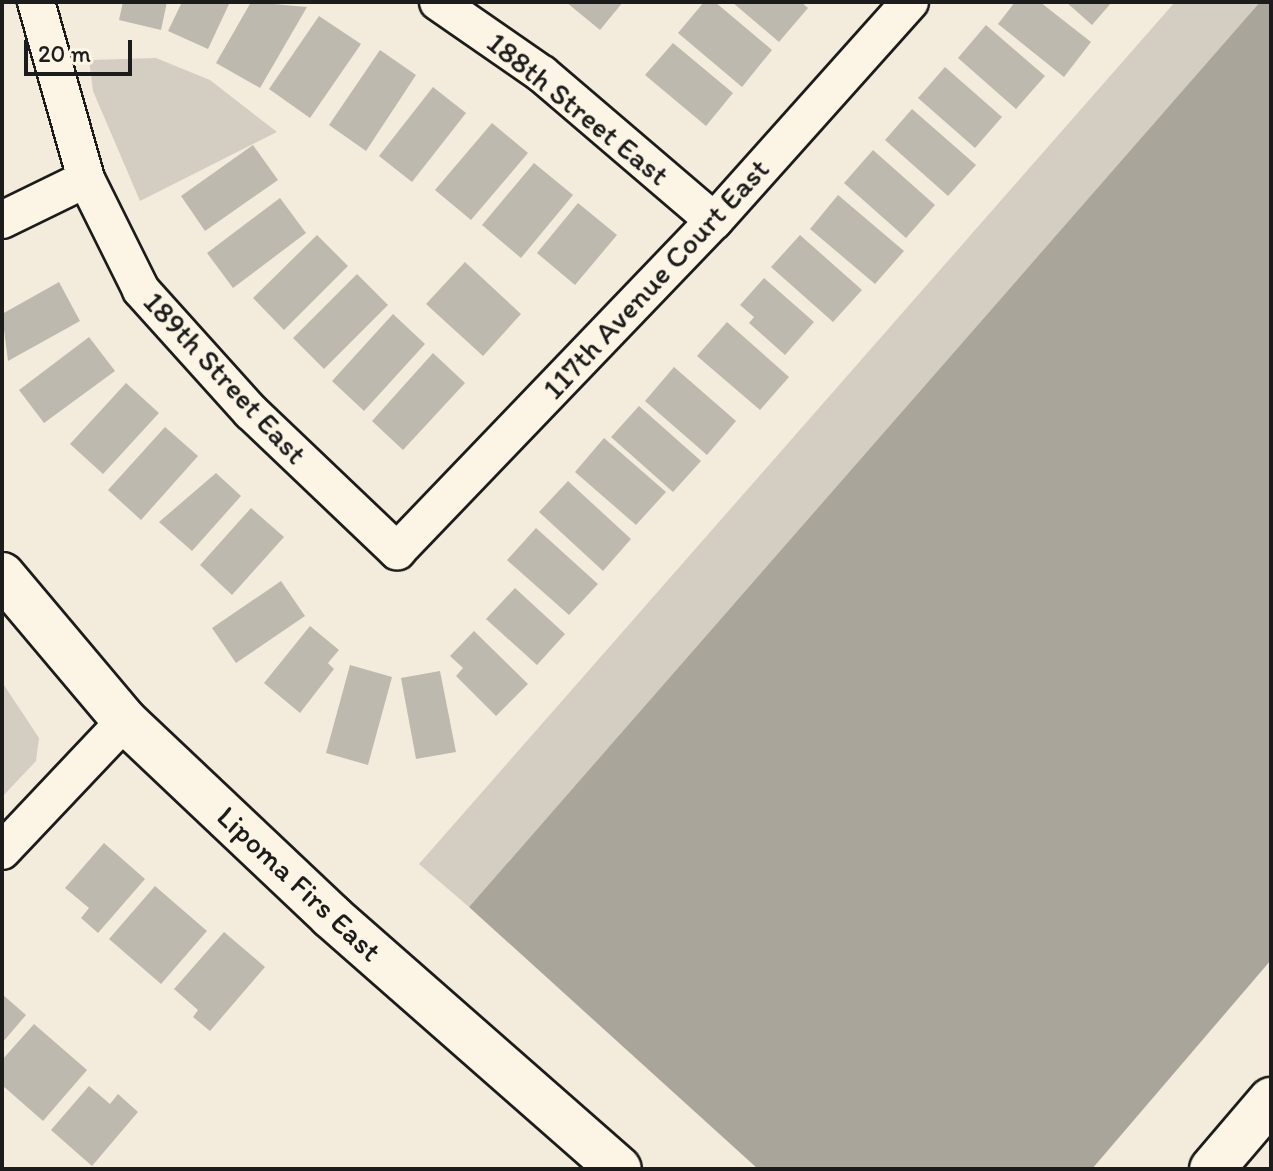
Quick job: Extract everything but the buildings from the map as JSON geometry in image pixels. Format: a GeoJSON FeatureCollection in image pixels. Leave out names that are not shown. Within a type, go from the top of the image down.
{"type":"FeatureCollection","features":[{"type":"Feature","properties":{"kind":"street","name":"189th Street East"},"geometry":{"type":"LineString","coordinates":[[36,2],[86,179],[141,290],[184,343],[397,551]]}},
{"type":"Feature","properties":{"kind":"street","name":"188th Street East"},"geometry":{"type":"LineString","coordinates":[[438,2],[542,74],[714,221]]}},
{"type":"Feature","properties":{"kind":"street","name":"117th Avenue Court East"},"geometry":{"type":"LineString","coordinates":[[397,551],[714,221],[910,2]]}},
{"type":"Feature","properties":{"kind":"street"},"geometry":{"type":"LineString","coordinates":[[2,220],[86,179]]}},
{"type":"Feature","properties":{"kind":"street","name":"Lipoma Firs East"},"geometry":{"type":"LineString","coordinates":[[2,575],[125,721],[331,916],[619,1169]]}},
{"type":"Feature","properties":{"kind":"street"},"geometry":{"type":"LineString","coordinates":[[2,851],[125,721]]}},
{"type":"Feature","properties":{"kind":"street"},"geometry":{"type":"LineString","coordinates":[[1212,1169],[1271,1100]]}},
{"type":"Feature","properties":{"kind":"shaded area"},"geometry":{"type":"Polygon","coordinates":[[[1175,2],[1260,2],[469,907],[419,864],[1175,2]]]}},
{"type":"Feature","properties":{"kind":"shaded area"},"geometry":{"type":"Polygon","coordinates":[[[1260,2],[1271,2],[1271,960],[1092,1169],[758,1169],[469,907],[1260,2]]]}},
{"type":"Feature","properties":{"kind":"shaded area"},"geometry":{"type":"Polygon","coordinates":[[[156,58],[210,80],[277,132],[140,201],[93,91],[89,60],[156,58]]]}},
{"type":"Feature","properties":{"kind":"shaded area"},"geometry":{"type":"Polygon","coordinates":[[[2,682],[39,738],[36,761],[2,797],[2,682]]]}}]}
